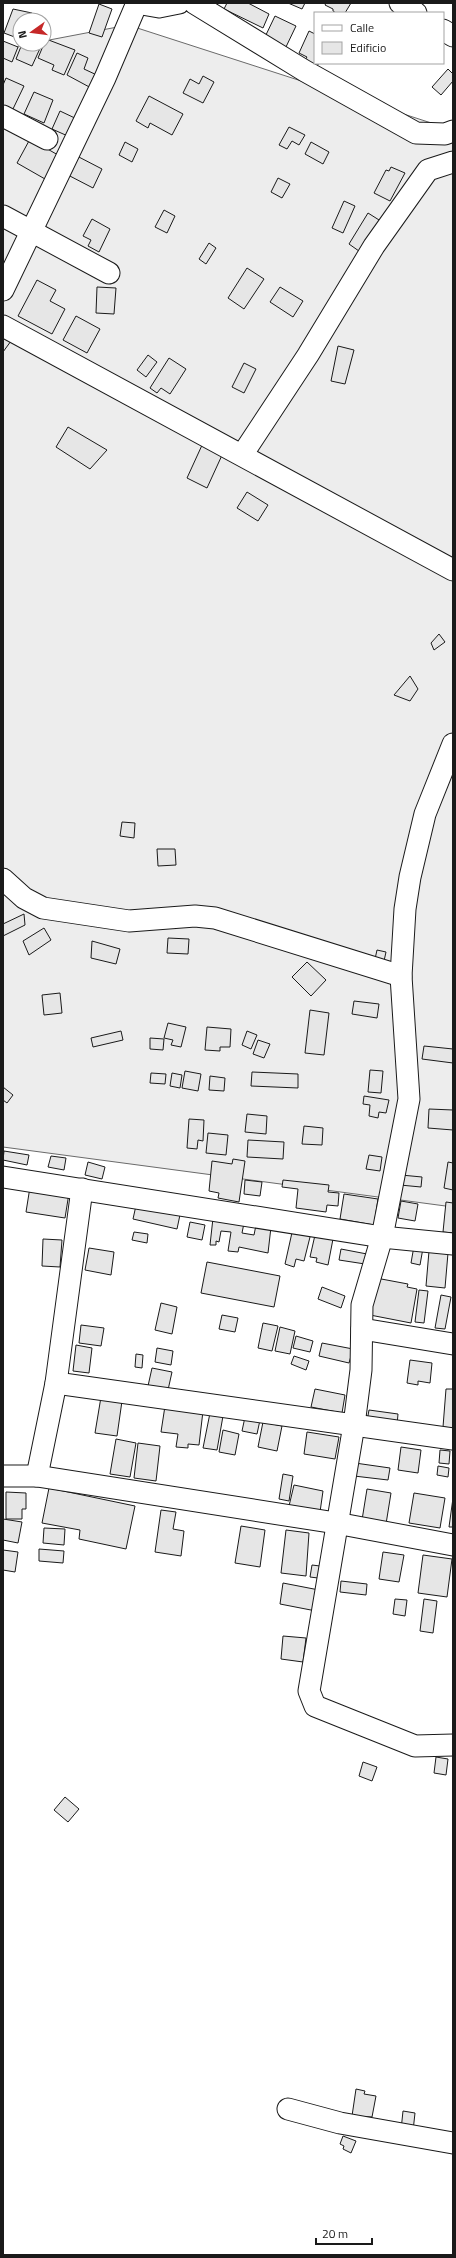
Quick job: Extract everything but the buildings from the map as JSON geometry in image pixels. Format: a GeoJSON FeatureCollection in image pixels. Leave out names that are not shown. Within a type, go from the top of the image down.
{"type":"FeatureCollection","features":[{"type":"Feature","properties":{"kind":"street"},"geometry":{"type":"LineString","coordinates":[[3,290],[105,78],[137,3],[159,7],[178,3]]}},
{"type":"Feature","properties":{"kind":"street"},"geometry":{"type":"LineString","coordinates":[[194,3],[304,71],[416,133],[446,134],[453,131]]}},
{"type":"Feature","properties":{"kind":"street"},"geometry":{"type":"LineString","coordinates":[[400,3],[414,12]]}},
{"type":"Feature","properties":{"kind":"street"},"geometry":{"type":"LineString","coordinates":[[444,31],[453,36]]}},
{"type":"Feature","properties":{"kind":"street"},"geometry":{"type":"LineString","coordinates":[[3,116],[47,139]]}},
{"type":"Feature","properties":{"kind":"street"},"geometry":{"type":"LineString","coordinates":[[242,454],[308,356],[374,246],[428,170],[453,162]]}},
{"type":"Feature","properties":{"kind":"street"},"geometry":{"type":"LineString","coordinates":[[3,216],[109,273]]}},
{"type":"Feature","properties":{"kind":"street"},"geometry":{"type":"LineString","coordinates":[[3,326],[242,454],[453,570]]}},
{"type":"Feature","properties":{"kind":"street"},"geometry":{"type":"LineString","coordinates":[[453,744],[426,814],[410,877],[405,909],[401,976],[409,1099],[382,1236],[362,1305],[361,1370],[354,1425],[336,1523],[309,1691],[315,1706],[416,1746],[453,1745]]}},
{"type":"Feature","properties":{"kind":"street"},"geometry":{"type":"LineString","coordinates":[[3,879],[24,898],[43,908],[130,921],[196,916],[214,918],[401,976]]}},
{"type":"Feature","properties":{"kind":"street"},"geometry":{"type":"LineString","coordinates":[[3,1177],[382,1236],[453,1244]]}},
{"type":"Feature","properties":{"kind":"street"},"geometry":{"type":"LineString","coordinates":[[37,1476],[56,1383],[82,1189]]}},
{"type":"Feature","properties":{"kind":"street"},"geometry":{"type":"LineString","coordinates":[[362,1329],[453,1344]]}},
{"type":"Feature","properties":{"kind":"street"},"geometry":{"type":"LineString","coordinates":[[56,1383],[453,1439]]}},
{"type":"Feature","properties":{"kind":"street"},"geometry":{"type":"LineString","coordinates":[[3,1476],[37,1476],[336,1523],[453,1545]]}},
{"type":"Feature","properties":{"kind":"street"},"geometry":{"type":"LineString","coordinates":[[288,2109],[340,2123],[453,2143]]}},
{"type":"Feature","properties":{"kind":"shaded area"},"geometry":{"type":"Polygon","coordinates":[[[128,25],[453,130],[453,1207],[3,1147],[3,50],[12,48],[12,52],[52,52],[52,39],[128,25]]]}}]}
